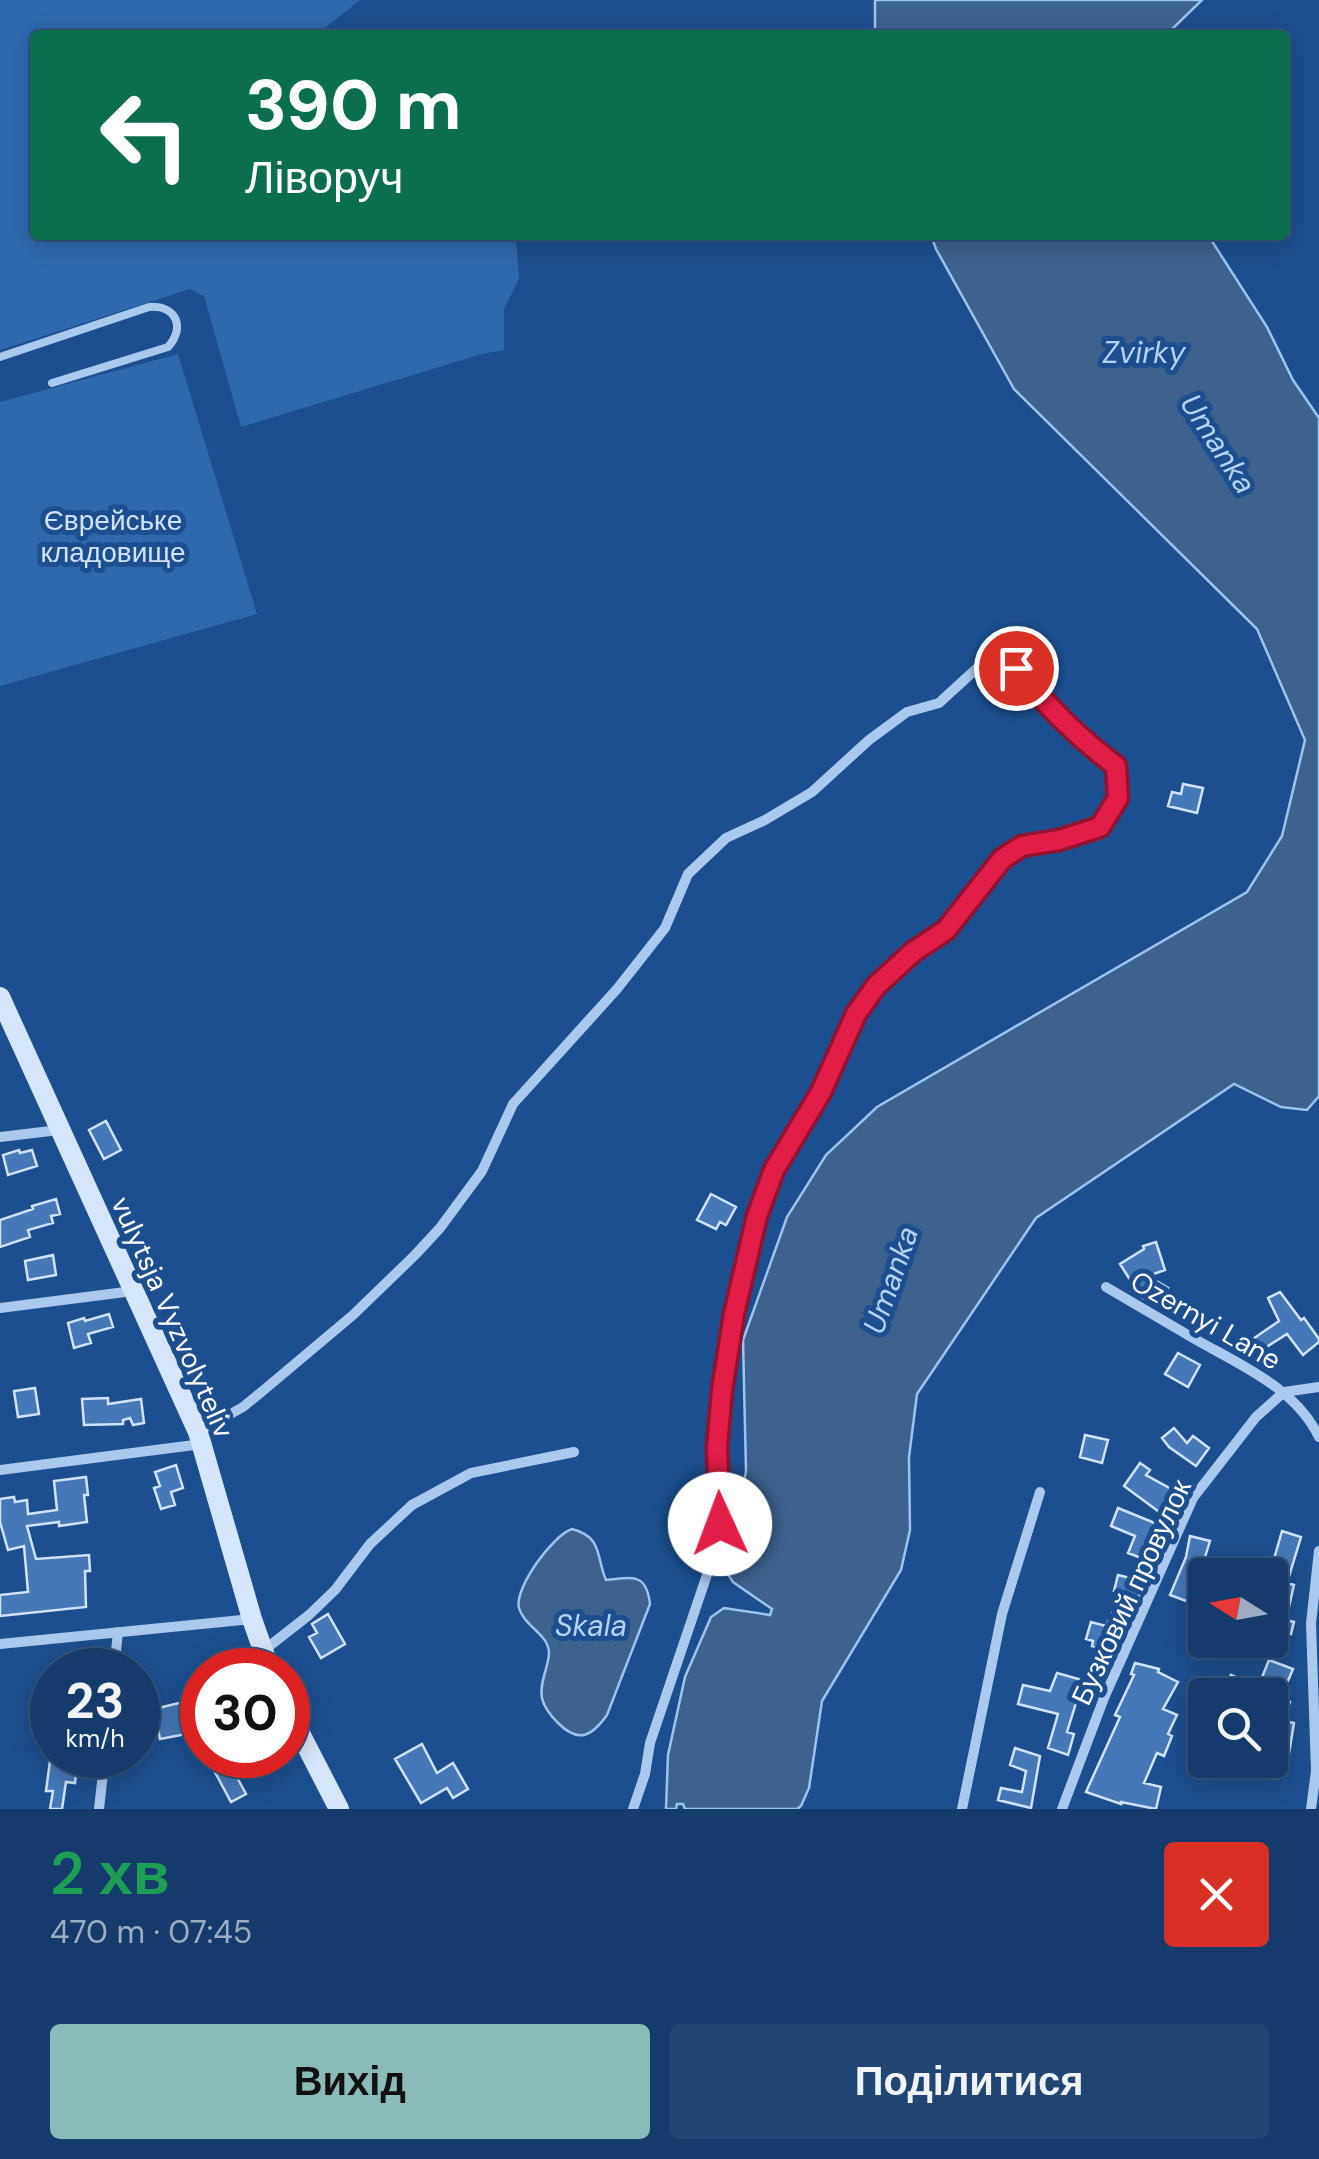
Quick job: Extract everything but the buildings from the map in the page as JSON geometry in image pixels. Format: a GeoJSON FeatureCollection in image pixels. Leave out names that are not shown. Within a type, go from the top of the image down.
{"type":"FeatureCollection","features":[{"type":"Feature","properties":{"kind":"main road","name":"vulytsja Vyzvolyteliv"},"geometry":{"type":"LineString","coordinates":[[0,996],[200,1438],[262,1648]]}},
{"type":"Feature","properties":{"kind":"main road"},"geometry":{"type":"LineString","coordinates":[[310,1753],[339,1809]]}},
{"type":"Feature","properties":{"kind":"street"},"geometry":{"type":"LineString","coordinates":[[0,1470],[200,1438],[265,1389],[353,1314],[440,1228],[482,1172],[513,1104],[617,989],[666,928],[688,874],[726,838],[812,792],[869,740],[908,712],[939,703],[987,659],[1016,668],[1049,708],[1116,766],[1118,798],[1100,827],[1022,846],[1002,859],[946,930],[913,952],[876,986],[856,1014],[821,1092],[774,1170],[757,1216],[734,1314],[722,1390],[717,1447],[720,1524],[712,1560],[650,1742],[645,1774],[633,1809]]}},
{"type":"Feature","properties":{"kind":"street"},"geometry":{"type":"LineString","coordinates":[[0,1137],[60,1130]]}},
{"type":"Feature","properties":{"kind":"street","name":"Ozernyi Lane"},"geometry":{"type":"LineString","coordinates":[[1106,1287],[1284,1392],[1319,1437]]}},
{"type":"Feature","properties":{"kind":"street"},"geometry":{"type":"LineString","coordinates":[[0,1308],[133,1291]]}},
{"type":"Feature","properties":{"kind":"street"},"geometry":{"type":"LineString","coordinates":[[1284,1392],[1319,1387]]}},
{"type":"Feature","properties":{"kind":"street","name":"Бузковий провулок"},"geometry":{"type":"LineString","coordinates":[[1062,1809],[1104,1698],[1193,1498],[1256,1417],[1284,1392]]}},
{"type":"Feature","properties":{"kind":"street"},"geometry":{"type":"LineString","coordinates":[[278,1648],[335,1590],[370,1544],[412,1505],[471,1472],[574,1452]]}},
{"type":"Feature","properties":{"kind":"street"},"geometry":{"type":"LineString","coordinates":[[962,1809],[1002,1614],[1040,1492]]}},
{"type":"Feature","properties":{"kind":"street"},"geometry":{"type":"LineString","coordinates":[[1311,1809],[1316,1771],[1311,1623],[1319,1551]]}},
{"type":"Feature","properties":{"kind":"street"},"geometry":{"type":"LineString","coordinates":[[0,1644],[252,1618]]}},
{"type":"Feature","properties":{"kind":"street"},"geometry":{"type":"LineString","coordinates":[[116,1648],[118,1632]]}},
{"type":"Feature","properties":{"kind":"street"},"geometry":{"type":"LineString","coordinates":[[99,1809],[102,1778]]}},
{"type":"Feature","properties":{"kind":"lane"},"geometry":{"type":"LineString","coordinates":[[0,357],[149,307],[163,308],[174,316],[178,329],[168,347],[52,383]]}},
{"type":"Feature","properties":{"kind":"green space"},"geometry":{"type":"Polygon","coordinates":[[[0,0],[360,0],[322,30],[30,30],[30,240],[516,240],[519,279],[504,309],[504,350],[241,427],[204,296],[190,289],[0,350],[0,0]]]}},
{"type":"Feature","properties":{"kind":"green space","name":"Єврейське кладовище"},"geometry":{"type":"Polygon","coordinates":[[[178,354],[257,614],[0,686],[0,402],[178,354]]]}},
{"type":"Feature","properties":{"kind":"water"},"geometry":{"type":"Polygon","coordinates":[[[875,0],[1202,0],[1171,30],[875,30],[875,0]]]}},
{"type":"Feature","properties":{"kind":"water","name":"Zvirky"},"geometry":{"type":"Polygon","coordinates":[[[933,240],[1211,240],[1319,418],[1319,1096],[1307,1110],[1281,1107],[1234,1084],[1036,1218],[917,1394],[909,1457],[910,1530],[901,1570],[822,1701],[809,1788],[801,1806],[685,1809],[683,1804],[677,1804],[676,1809],[666,1809],[668,1755],[685,1677],[711,1617],[724,1608],[770,1615],[772,1609],[733,1582],[727,1573],[746,1471],[743,1340],[787,1217],[826,1155],[877,1107],[1247,892],[1282,836],[1305,740],[1257,629],[1014,389],[933,240]]]}},
{"type":"Feature","properties":{"kind":"water","name":"Skala"},"geometry":{"type":"Polygon","coordinates":[[[572,1529],[594,1543],[606,1580],[641,1581],[650,1604],[607,1715],[585,1735],[566,1730],[544,1705],[541,1692],[548,1646],[519,1608],[522,1588],[536,1563],[572,1529]]]}},
{"type":"Feature","properties":{"kind":"route"},"geometry":{"type":"LineString","coordinates":[[720,1524],[717,1447],[722,1390],[734,1314],[757,1216],[774,1170],[821,1092],[856,1014],[876,986],[913,952],[946,930],[1002,859],[1022,846],[1100,827],[1118,798],[1116,766],[1049,708],[1016,668]]}},
{"type":"Feature","properties":{"kind":"water label","name":"Umanka"},"geometry":{"type":"Point","coordinates":[1218,444]}},
{"type":"Feature","properties":{"kind":"water label","name":"Umanka"},"geometry":{"type":"Point","coordinates":[891,1280]}}]}
